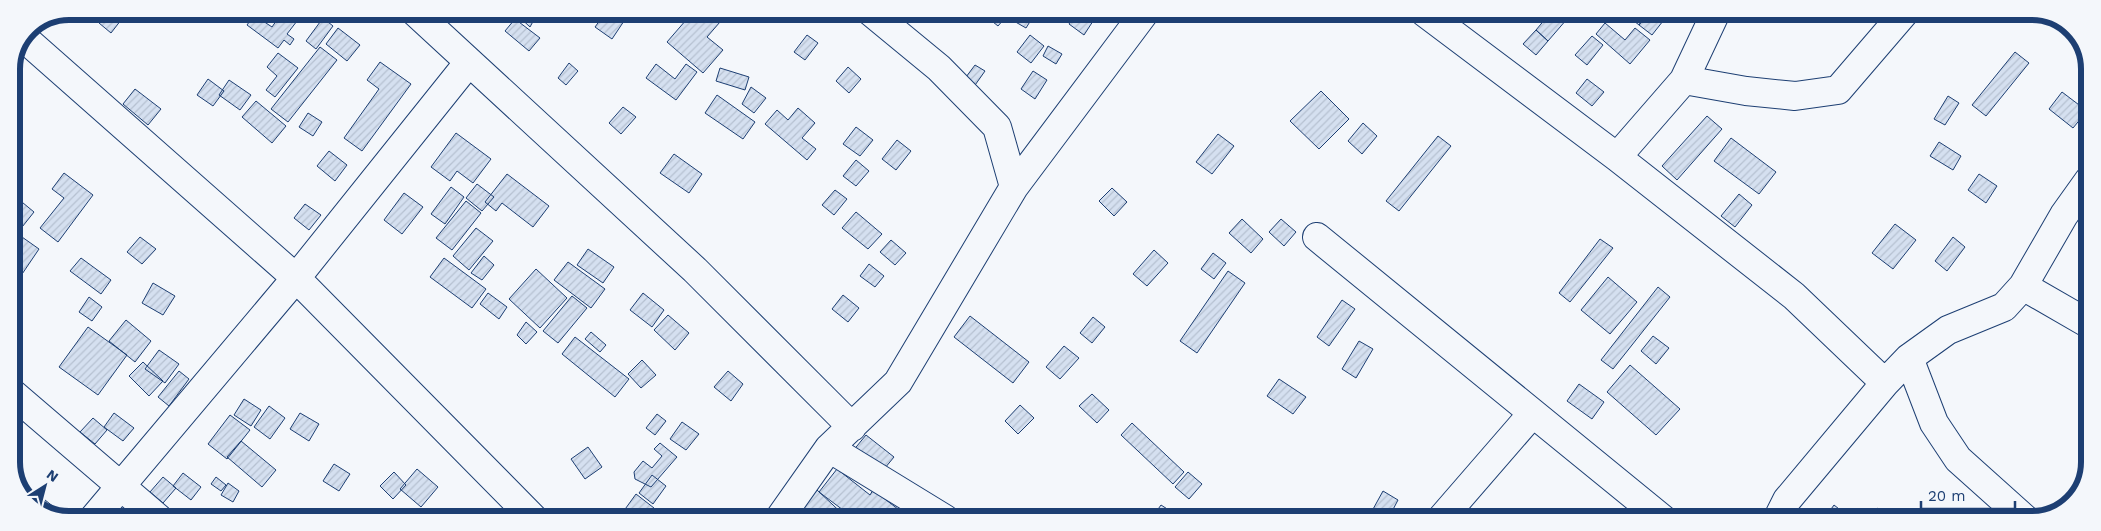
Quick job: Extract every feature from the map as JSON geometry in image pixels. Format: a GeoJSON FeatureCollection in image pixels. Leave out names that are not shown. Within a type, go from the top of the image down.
{"type":"FeatureCollection","features":[{"type":"Feature","properties":{"kind":"street"},"geometry":{"type":"LineString","coordinates":[[423,20],[696,270],[852,427]]}},
{"type":"Feature","properties":{"kind":"street"},"geometry":{"type":"LineString","coordinates":[[881,20],[940,68],[997,127],[1014,187]]}},
{"type":"Feature","properties":{"kind":"street"},"geometry":{"type":"LineString","coordinates":[[785,511],[829,448],[898,382],[1014,187],[1139,20]]}},
{"type":"Feature","properties":{"kind":"street"},"geometry":{"type":"LineString","coordinates":[[1435,20],[1617,157],[1794,296],[1885,383]]}},
{"type":"Feature","properties":{"kind":"street"},"geometry":{"type":"LineString","coordinates":[[1617,157],[1684,80],[1712,20]]}},
{"type":"Feature","properties":{"kind":"street"},"geometry":{"type":"LineString","coordinates":[[1684,80],[1746,92],[1795,96],[1838,90],[1898,20]]}},
{"type":"Feature","properties":{"kind":"street"},"geometry":{"type":"LineString","coordinates":[[28,42],[296,278],[526,511]]}},
{"type":"Feature","properties":{"kind":"street"},"geometry":{"type":"LineString","coordinates":[[100,511],[296,278],[469,62]]}},
{"type":"Feature","properties":{"kind":"street"},"geometry":{"type":"LineString","coordinates":[[1782,511],[1787,500],[1908,358],[1948,330],[2004,307],[2023,286],[2064,215],[2081,191]]}},
{"type":"Feature","properties":{"kind":"street"},"geometry":{"type":"LineString","coordinates":[[1317,237],[1653,511]]}},
{"type":"Feature","properties":{"kind":"street"},"geometry":{"type":"LineString","coordinates":[[2023,286],[2081,319]]}},
{"type":"Feature","properties":{"kind":"street"},"geometry":{"type":"LineString","coordinates":[[1908,358],[1934,423],[1958,460],[2016,511]]}},
{"type":"Feature","properties":{"kind":"street"},"geometry":{"type":"LineString","coordinates":[[20,400],[150,511]]}},
{"type":"Feature","properties":{"kind":"street"},"geometry":{"type":"LineString","coordinates":[[1448,511],[1532,414]]}},
{"type":"Feature","properties":{"kind":"street"},"geometry":{"type":"LineString","coordinates":[[829,448],[932,511]]}},
{"type":"Feature","properties":{"kind":"building"},"geometry":{"type":"Polygon","coordinates":[[[101,20],[121,20],[111,33],[99,23],[101,20]]]}},
{"type":"Feature","properties":{"kind":"building"},"geometry":{"type":"Polygon","coordinates":[[[250,20],[262,20],[272,27],[277,20],[297,21],[287,34],[294,39],[290,45],[284,40],[278,48],[247,25],[250,20]]]}},
{"type":"Feature","properties":{"kind":"building"},"geometry":{"type":"Polygon","coordinates":[[[322,20],[326,20],[333,26],[316,49],[306,41],[322,20]]]}},
{"type":"Feature","properties":{"kind":"building"},"geometry":{"type":"Polygon","coordinates":[[[516,20],[540,38],[529,51],[505,31],[516,20]]]}},
{"type":"Feature","properties":{"kind":"building"},"geometry":{"type":"Polygon","coordinates":[[[522,20],[534,20],[530,27],[522,20]]]}},
{"type":"Feature","properties":{"kind":"building"},"geometry":{"type":"Polygon","coordinates":[[[600,20],[624,21],[612,39],[595,27],[600,20]]]}},
{"type":"Feature","properties":{"kind":"building"},"geometry":{"type":"Polygon","coordinates":[[[686,20],[718,20],[720,22],[707,37],[723,50],[703,73],[667,42],[686,20]]]}},
{"type":"Feature","properties":{"kind":"building"},"geometry":{"type":"Polygon","coordinates":[[[892,20],[908,20],[902,28],[892,20]]]}},
{"type":"Feature","properties":{"kind":"building"},"geometry":{"type":"Polygon","coordinates":[[[990,20],[1003,20],[998,26],[990,20]]]}},
{"type":"Feature","properties":{"kind":"building"},"geometry":{"type":"Polygon","coordinates":[[[1012,20],[1031,20],[1026,28],[1012,20]]]}},
{"type":"Feature","properties":{"kind":"building"},"geometry":{"type":"Polygon","coordinates":[[[1072,20],[1094,20],[1084,35],[1069,24],[1072,20]]]}},
{"type":"Feature","properties":{"kind":"building"},"geometry":{"type":"Polygon","coordinates":[[[1544,20],[1566,20],[1548,41],[1536,30],[1544,20]]]}},
{"type":"Feature","properties":{"kind":"building"},"geometry":{"type":"Polygon","coordinates":[[[1633,20],[1642,20],[1639,25],[1633,20]]]}},
{"type":"Feature","properties":{"kind":"building"},"geometry":{"type":"Polygon","coordinates":[[[1642,20],[1663,21],[1652,35],[1639,25],[1642,20]]]}},
{"type":"Feature","properties":{"kind":"building"},"geometry":{"type":"Polygon","coordinates":[[[1605,23],[1625,40],[1635,28],[1650,40],[1630,64],[1596,34],[1605,23]]]}},
{"type":"Feature","properties":{"kind":"building"},"geometry":{"type":"Polygon","coordinates":[[[338,28],[360,45],[347,61],[326,44],[338,28]]]}},
{"type":"Feature","properties":{"kind":"building"},"geometry":{"type":"Polygon","coordinates":[[[1536,30],[1548,41],[1536,55],[1523,44],[1536,30]]]}},
{"type":"Feature","properties":{"kind":"building"},"geometry":{"type":"Polygon","coordinates":[[[807,35],[818,43],[805,60],[794,52],[807,35]]]}},
{"type":"Feature","properties":{"kind":"building"},"geometry":{"type":"Polygon","coordinates":[[[1030,35],[1044,46],[1031,63],[1017,52],[1030,35]]]}},
{"type":"Feature","properties":{"kind":"building"},"geometry":{"type":"Polygon","coordinates":[[[1592,36],[1603,45],[1587,65],[1575,55],[1592,36]]]}},
{"type":"Feature","properties":{"kind":"building"},"geometry":{"type":"Polygon","coordinates":[[[1048,46],[1062,54],[1056,64],[1043,56],[1048,46]]]}},
{"type":"Feature","properties":{"kind":"building"},"geometry":{"type":"Polygon","coordinates":[[[320,47],[337,60],[288,122],[271,109],[320,47]]]}},
{"type":"Feature","properties":{"kind":"building"},"geometry":{"type":"Polygon","coordinates":[[[2015,52],[2029,63],[1986,116],[1972,105],[2015,52]]]}},
{"type":"Feature","properties":{"kind":"building"},"geometry":{"type":"Polygon","coordinates":[[[278,53],[298,68],[275,97],[266,90],[277,76],[267,67],[278,53]]]}},
{"type":"Feature","properties":{"kind":"building"},"geometry":{"type":"Polygon","coordinates":[[[380,62],[411,84],[362,151],[344,138],[379,89],[367,80],[380,62]]]}},
{"type":"Feature","properties":{"kind":"building"},"geometry":{"type":"Polygon","coordinates":[[[569,63],[578,71],[566,85],[558,78],[569,63]]]}},
{"type":"Feature","properties":{"kind":"building"},"geometry":{"type":"Polygon","coordinates":[[[656,64],[675,79],[686,64],[697,72],[676,100],[646,78],[656,64]]]}},
{"type":"Feature","properties":{"kind":"building"},"geometry":{"type":"Polygon","coordinates":[[[975,65],[985,71],[973,88],[963,81],[975,65]]]}},
{"type":"Feature","properties":{"kind":"building"},"geometry":{"type":"Polygon","coordinates":[[[848,67],[861,79],[849,93],[836,81],[848,67]]]}},
{"type":"Feature","properties":{"kind":"building"},"geometry":{"type":"Polygon","coordinates":[[[720,68],[749,77],[745,90],[716,81],[720,68]]]}},
{"type":"Feature","properties":{"kind":"building"},"geometry":{"type":"Polygon","coordinates":[[[1033,71],[1047,80],[1035,99],[1021,89],[1033,71]]]}},
{"type":"Feature","properties":{"kind":"building"},"geometry":{"type":"Polygon","coordinates":[[[208,79],[224,91],[213,106],[197,95],[208,79]]]}},
{"type":"Feature","properties":{"kind":"building"},"geometry":{"type":"Polygon","coordinates":[[[1587,79],[1604,92],[1592,106],[1576,93],[1587,79]]]}},
{"type":"Feature","properties":{"kind":"building"},"geometry":{"type":"Polygon","coordinates":[[[229,80],[251,95],[240,110],[219,95],[229,80]]]}},
{"type":"Feature","properties":{"kind":"building"},"geometry":{"type":"Polygon","coordinates":[[[751,87],[766,98],[754,113],[742,104],[751,87]]]}},
{"type":"Feature","properties":{"kind":"building"},"geometry":{"type":"Polygon","coordinates":[[[135,89],[161,109],[148,125],[123,104],[135,89]]]}},
{"type":"Feature","properties":{"kind":"building"},"geometry":{"type":"Polygon","coordinates":[[[1321,91],[1349,119],[1319,149],[1290,121],[1321,91]]]}},
{"type":"Feature","properties":{"kind":"building"},"geometry":{"type":"Polygon","coordinates":[[[2062,92],[2081,106],[2081,118],[2073,128],[2049,109],[2062,92]]]}},
{"type":"Feature","properties":{"kind":"building"},"geometry":{"type":"Polygon","coordinates":[[[717,95],[755,122],[743,139],[705,113],[717,95]]]}},
{"type":"Feature","properties":{"kind":"building"},"geometry":{"type":"Polygon","coordinates":[[[1948,96],[1959,103],[1945,125],[1934,119],[1948,96]]]}},
{"type":"Feature","properties":{"kind":"building"},"geometry":{"type":"Polygon","coordinates":[[[256,101],[286,126],[272,143],[242,117],[256,101]]]}},
{"type":"Feature","properties":{"kind":"building"},"geometry":{"type":"Polygon","coordinates":[[[623,107],[636,117],[621,134],[609,123],[623,107]]]}},
{"type":"Feature","properties":{"kind":"building"},"geometry":{"type":"Polygon","coordinates":[[[798,108],[815,123],[802,138],[816,149],[807,160],[765,124],[777,110],[788,120],[798,108]]]}},
{"type":"Feature","properties":{"kind":"building"},"geometry":{"type":"Polygon","coordinates":[[[308,113],[322,122],[313,136],[299,127],[308,113]]]}},
{"type":"Feature","properties":{"kind":"building"},"geometry":{"type":"Polygon","coordinates":[[[1707,116],[1722,129],[1677,180],[1662,166],[1707,116]]]}},
{"type":"Feature","properties":{"kind":"building"},"geometry":{"type":"Polygon","coordinates":[[[1363,123],[1377,136],[1362,154],[1348,141],[1363,123]]]}},
{"type":"Feature","properties":{"kind":"building"},"geometry":{"type":"Polygon","coordinates":[[[856,127],[873,140],[860,156],[843,144],[856,127]]]}},
{"type":"Feature","properties":{"kind":"building"},"geometry":{"type":"Polygon","coordinates":[[[456,133],[491,159],[473,183],[457,171],[450,181],[431,167],[456,133]]]}},
{"type":"Feature","properties":{"kind":"building"},"geometry":{"type":"Polygon","coordinates":[[[1218,134],[1234,146],[1212,174],[1196,162],[1218,134]]]}},
{"type":"Feature","properties":{"kind":"building"},"geometry":{"type":"Polygon","coordinates":[[[1438,136],[1451,146],[1399,211],[1386,201],[1438,136]]]}},
{"type":"Feature","properties":{"kind":"building"},"geometry":{"type":"Polygon","coordinates":[[[1731,138],[1776,172],[1759,194],[1714,161],[1731,138]]]}},
{"type":"Feature","properties":{"kind":"building"},"geometry":{"type":"Polygon","coordinates":[[[897,140],[911,151],[896,170],[882,159],[897,140]]]}},
{"type":"Feature","properties":{"kind":"building"},"geometry":{"type":"Polygon","coordinates":[[[1939,142],[1961,156],[1953,170],[1930,156],[1939,142]]]}},
{"type":"Feature","properties":{"kind":"building"},"geometry":{"type":"Polygon","coordinates":[[[329,151],[347,165],[335,181],[317,166],[329,151]]]}},
{"type":"Feature","properties":{"kind":"building"},"geometry":{"type":"Polygon","coordinates":[[[674,154],[702,174],[689,193],[660,173],[674,154]]]}},
{"type":"Feature","properties":{"kind":"building"},"geometry":{"type":"Polygon","coordinates":[[[856,160],[869,171],[856,186],[843,176],[856,160]]]}},
{"type":"Feature","properties":{"kind":"building"},"geometry":{"type":"Polygon","coordinates":[[[64,173],[93,195],[58,242],[40,228],[64,198],[52,189],[64,173]]]}},
{"type":"Feature","properties":{"kind":"building"},"geometry":{"type":"Polygon","coordinates":[[[507,174],[549,206],[533,227],[502,203],[496,211],[485,202],[507,174]]]}},
{"type":"Feature","properties":{"kind":"building"},"geometry":{"type":"Polygon","coordinates":[[[1979,174],[1997,186],[1986,203],[1968,190],[1979,174]]]}},
{"type":"Feature","properties":{"kind":"building"},"geometry":{"type":"Polygon","coordinates":[[[477,184],[494,197],[482,211],[466,198],[477,184]]]}},
{"type":"Feature","properties":{"kind":"building"},"geometry":{"type":"Polygon","coordinates":[[[451,187],[464,197],[445,224],[431,214],[451,187]]]}},
{"type":"Feature","properties":{"kind":"building"},"geometry":{"type":"Polygon","coordinates":[[[1112,188],[1127,202],[1114,216],[1099,201],[1112,188]]]}},
{"type":"Feature","properties":{"kind":"building"},"geometry":{"type":"Polygon","coordinates":[[[835,190],[847,199],[834,215],[822,205],[835,190]]]}},
{"type":"Feature","properties":{"kind":"building"},"geometry":{"type":"Polygon","coordinates":[[[404,193],[423,207],[402,234],[384,220],[404,193]]]}},
{"type":"Feature","properties":{"kind":"building"},"geometry":{"type":"Polygon","coordinates":[[[1739,194],[1752,205],[1735,227],[1721,216],[1739,194]]]}},
{"type":"Feature","properties":{"kind":"building"},"geometry":{"type":"Polygon","coordinates":[[[20,200],[34,212],[20,230],[20,200]]]}},
{"type":"Feature","properties":{"kind":"building"},"geometry":{"type":"Polygon","coordinates":[[[466,201],[481,213],[452,250],[436,238],[466,201]]]}},
{"type":"Feature","properties":{"kind":"building"},"geometry":{"type":"Polygon","coordinates":[[[305,204],[321,215],[309,230],[294,218],[305,204]]]}},
{"type":"Feature","properties":{"kind":"building"},"geometry":{"type":"Polygon","coordinates":[[[856,212],[882,234],[868,249],[842,228],[856,212]]]}},
{"type":"Feature","properties":{"kind":"building"},"geometry":{"type":"Polygon","coordinates":[[[1242,219],[1263,239],[1251,253],[1229,233],[1242,219]]]}},
{"type":"Feature","properties":{"kind":"building"},"geometry":{"type":"Polygon","coordinates":[[[1281,219],[1296,232],[1284,246],[1269,232],[1281,219]]]}},
{"type":"Feature","properties":{"kind":"building"},"geometry":{"type":"Polygon","coordinates":[[[1895,224],[1916,240],[1893,269],[1872,253],[1895,224]]]}},
{"type":"Feature","properties":{"kind":"building"},"geometry":{"type":"Polygon","coordinates":[[[476,228],[493,241],[469,270],[453,256],[476,228]]]}},
{"type":"Feature","properties":{"kind":"building"},"geometry":{"type":"Polygon","coordinates":[[[22,237],[39,249],[20,277],[20,240],[22,237]]]}},
{"type":"Feature","properties":{"kind":"building"},"geometry":{"type":"Polygon","coordinates":[[[140,237],[156,249],[142,264],[127,252],[140,237]]]}},
{"type":"Feature","properties":{"kind":"building"},"geometry":{"type":"Polygon","coordinates":[[[1953,237],[1965,247],[1947,271],[1935,261],[1953,237]]]}},
{"type":"Feature","properties":{"kind":"building"},"geometry":{"type":"Polygon","coordinates":[[[1600,239],[1613,248],[1570,302],[1559,293],[1600,239]]]}},
{"type":"Feature","properties":{"kind":"building"},"geometry":{"type":"Polygon","coordinates":[[[891,240],[906,253],[895,265],[880,252],[891,240]]]}},
{"type":"Feature","properties":{"kind":"building"},"geometry":{"type":"Polygon","coordinates":[[[588,249],[614,267],[603,283],[577,265],[588,249]]]}},
{"type":"Feature","properties":{"kind":"building"},"geometry":{"type":"Polygon","coordinates":[[[1154,250],[1168,263],[1147,286],[1133,274],[1154,250]]]}},
{"type":"Feature","properties":{"kind":"building"},"geometry":{"type":"Polygon","coordinates":[[[1213,253],[1226,263],[1214,279],[1201,269],[1213,253]]]}},
{"type":"Feature","properties":{"kind":"building"},"geometry":{"type":"Polygon","coordinates":[[[484,256],[494,265],[482,280],[471,273],[484,256]]]}},
{"type":"Feature","properties":{"kind":"building"},"geometry":{"type":"Polygon","coordinates":[[[81,258],[111,280],[101,294],[70,271],[81,258]]]}},
{"type":"Feature","properties":{"kind":"building"},"geometry":{"type":"Polygon","coordinates":[[[444,258],[486,289],[472,308],[430,277],[444,258]]]}},
{"type":"Feature","properties":{"kind":"building"},"geometry":{"type":"Polygon","coordinates":[[[568,262],[605,289],[591,308],[554,280],[568,262]]]}},
{"type":"Feature","properties":{"kind":"building"},"geometry":{"type":"Polygon","coordinates":[[[869,264],[884,276],[875,287],[860,276],[869,264]]]}},
{"type":"Feature","properties":{"kind":"building"},"geometry":{"type":"Polygon","coordinates":[[[536,269],[567,298],[540,328],[509,299],[536,269]]]}},
{"type":"Feature","properties":{"kind":"building"},"geometry":{"type":"Polygon","coordinates":[[[1228,271],[1245,283],[1197,353],[1180,341],[1228,271]]]}},
{"type":"Feature","properties":{"kind":"building"},"geometry":{"type":"Polygon","coordinates":[[[1608,277],[1637,302],[1610,334],[1581,310],[1608,277]]]}},
{"type":"Feature","properties":{"kind":"building"},"geometry":{"type":"Polygon","coordinates":[[[153,283],[175,296],[163,315],[142,303],[153,283]]]}},
{"type":"Feature","properties":{"kind":"building"},"geometry":{"type":"Polygon","coordinates":[[[1658,287],[1670,297],[1613,369],[1601,360],[1658,287]]]}},
{"type":"Feature","properties":{"kind":"building"},"geometry":{"type":"Polygon","coordinates":[[[488,293],[507,307],[499,319],[480,304],[488,293]]]}},
{"type":"Feature","properties":{"kind":"building"},"geometry":{"type":"Polygon","coordinates":[[[643,293],[664,310],[652,327],[630,310],[643,293]]]}},
{"type":"Feature","properties":{"kind":"building"},"geometry":{"type":"Polygon","coordinates":[[[843,295],[859,308],[848,322],[832,309],[843,295]]]}},
{"type":"Feature","properties":{"kind":"building"},"geometry":{"type":"Polygon","coordinates":[[[572,296],[587,308],[558,343],[543,331],[572,296]]]}},
{"type":"Feature","properties":{"kind":"building"},"geometry":{"type":"Polygon","coordinates":[[[89,297],[102,307],[92,321],[79,312],[89,297]]]}},
{"type":"Feature","properties":{"kind":"building"},"geometry":{"type":"Polygon","coordinates":[[[1342,300],[1355,309],[1329,346],[1317,337],[1342,300]]]}},
{"type":"Feature","properties":{"kind":"building"},"geometry":{"type":"Polygon","coordinates":[[[668,315],[689,333],[675,350],[654,330],[668,315]]]}},
{"type":"Feature","properties":{"kind":"building"},"geometry":{"type":"Polygon","coordinates":[[[970,316],[1029,362],[1013,383],[954,337],[970,316]]]}},
{"type":"Feature","properties":{"kind":"building"},"geometry":{"type":"Polygon","coordinates":[[[1093,317],[1105,327],[1092,343],[1080,333],[1093,317]]]}},
{"type":"Feature","properties":{"kind":"building"},"geometry":{"type":"Polygon","coordinates":[[[126,320],[151,341],[135,362],[109,341],[126,320]]]}},
{"type":"Feature","properties":{"kind":"building"},"geometry":{"type":"Polygon","coordinates":[[[526,322],[537,332],[526,344],[517,335],[526,322]]]}},
{"type":"Feature","properties":{"kind":"building"},"geometry":{"type":"Polygon","coordinates":[[[88,327],[127,355],[98,395],[59,367],[88,327]]]}},
{"type":"Feature","properties":{"kind":"building"},"geometry":{"type":"Polygon","coordinates":[[[591,332],[606,345],[600,352],[585,339],[591,332]]]}},
{"type":"Feature","properties":{"kind":"building"},"geometry":{"type":"Polygon","coordinates":[[[1653,336],[1669,348],[1656,364],[1641,351],[1653,336]]]}},
{"type":"Feature","properties":{"kind":"building"},"geometry":{"type":"Polygon","coordinates":[[[575,337],[629,379],[615,397],[562,354],[575,337]]]}},
{"type":"Feature","properties":{"kind":"building"},"geometry":{"type":"Polygon","coordinates":[[[1359,341],[1373,349],[1356,378],[1342,369],[1359,341]]]}},
{"type":"Feature","properties":{"kind":"building"},"geometry":{"type":"Polygon","coordinates":[[[1064,346],[1079,358],[1060,379],[1046,367],[1064,346]]]}},
{"type":"Feature","properties":{"kind":"building"},"geometry":{"type":"Polygon","coordinates":[[[159,350],[179,364],[165,383],[145,369],[159,350]]]}},
{"type":"Feature","properties":{"kind":"building"},"geometry":{"type":"Polygon","coordinates":[[[642,360],[656,375],[641,388],[628,374],[642,360]]]}},
{"type":"Feature","properties":{"kind":"building"},"geometry":{"type":"Polygon","coordinates":[[[143,362],[163,381],[149,396],[129,376],[143,362]]]}},
{"type":"Feature","properties":{"kind":"building"},"geometry":{"type":"Polygon","coordinates":[[[1630,365],[1680,409],[1656,435],[1607,392],[1630,365]]]}},
{"type":"Feature","properties":{"kind":"building"},"geometry":{"type":"Polygon","coordinates":[[[179,371],[189,379],[169,406],[158,397],[179,371]]]}},
{"type":"Feature","properties":{"kind":"building"},"geometry":{"type":"Polygon","coordinates":[[[728,371],[743,384],[731,401],[714,387],[728,371]]]}},
{"type":"Feature","properties":{"kind":"building"},"geometry":{"type":"Polygon","coordinates":[[[1279,379],[1306,397],[1293,414],[1267,396],[1279,379]]]}},
{"type":"Feature","properties":{"kind":"building"},"geometry":{"type":"Polygon","coordinates":[[[1579,384],[1604,402],[1592,419],[1567,401],[1579,384]]]}},
{"type":"Feature","properties":{"kind":"building"},"geometry":{"type":"Polygon","coordinates":[[[1092,394],[1109,410],[1097,423],[1079,406],[1092,394]]]}},
{"type":"Feature","properties":{"kind":"building"},"geometry":{"type":"Polygon","coordinates":[[[244,399],[261,410],[251,426],[234,415],[244,399]]]}},
{"type":"Feature","properties":{"kind":"building"},"geometry":{"type":"Polygon","coordinates":[[[1020,405],[1034,418],[1018,434],[1005,421],[1020,405]]]}},
{"type":"Feature","properties":{"kind":"building"},"geometry":{"type":"Polygon","coordinates":[[[269,406],[285,418],[270,439],[254,427],[269,406]]]}},
{"type":"Feature","properties":{"kind":"building"},"geometry":{"type":"Polygon","coordinates":[[[114,413],[134,428],[123,441],[104,427],[114,413]]]}},
{"type":"Feature","properties":{"kind":"building"},"geometry":{"type":"Polygon","coordinates":[[[300,413],[319,424],[309,441],[290,429],[300,413]]]}},
{"type":"Feature","properties":{"kind":"building"},"geometry":{"type":"Polygon","coordinates":[[[657,414],[666,421],[655,435],[646,428],[657,414]]]}},
{"type":"Feature","properties":{"kind":"building"},"geometry":{"type":"Polygon","coordinates":[[[230,415],[250,430],[227,459],[208,444],[230,415]]]}},
{"type":"Feature","properties":{"kind":"building"},"geometry":{"type":"Polygon","coordinates":[[[93,418],[107,430],[95,444],[80,432],[93,418]]]}},
{"type":"Feature","properties":{"kind":"building"},"geometry":{"type":"Polygon","coordinates":[[[682,422],[699,434],[686,450],[670,439],[682,422]]]}},
{"type":"Feature","properties":{"kind":"building"},"geometry":{"type":"Polygon","coordinates":[[[1132,423],[1184,472],[1173,484],[1121,435],[1132,423]]]}},
{"type":"Feature","properties":{"kind":"building"},"geometry":{"type":"Polygon","coordinates":[[[866,435],[894,457],[871,485],[843,463],[866,435]]]}},
{"type":"Feature","properties":{"kind":"building"},"geometry":{"type":"Polygon","coordinates":[[[241,441],[276,470],[262,487],[227,457],[241,441]]]}},
{"type":"Feature","properties":{"kind":"building"},"geometry":{"type":"Polygon","coordinates":[[[660,443],[677,457],[651,487],[635,479],[634,472],[643,461],[652,468],[662,456],[654,449],[660,443]]]}},
{"type":"Feature","properties":{"kind":"building"},"geometry":{"type":"Polygon","coordinates":[[[588,447],[602,467],[585,479],[571,459],[588,447]]]}},
{"type":"Feature","properties":{"kind":"building"},"geometry":{"type":"Polygon","coordinates":[[[334,464],[350,474],[339,491],[323,481],[334,464]]]}},
{"type":"Feature","properties":{"kind":"building"},"geometry":{"type":"Polygon","coordinates":[[[417,469],[438,487],[421,507],[400,489],[417,469]]]}},
{"type":"Feature","properties":{"kind":"building"},"geometry":{"type":"Polygon","coordinates":[[[837,469],[870,495],[873,490],[901,511],[844,511],[819,492],[837,469]]]}},
{"type":"Feature","properties":{"kind":"building"},"geometry":{"type":"Polygon","coordinates":[[[394,472],[406,485],[393,499],[380,486],[394,472]]]}},
{"type":"Feature","properties":{"kind":"building"},"geometry":{"type":"Polygon","coordinates":[[[1188,472],[1202,484],[1189,499],[1175,487],[1188,472]]]}},
{"type":"Feature","properties":{"kind":"building"},"geometry":{"type":"Polygon","coordinates":[[[183,473],[201,487],[191,500],[173,486],[183,473]]]}},
{"type":"Feature","properties":{"kind":"building"},"geometry":{"type":"Polygon","coordinates":[[[652,475],[666,486],[653,504],[639,493],[652,475]]]}},
{"type":"Feature","properties":{"kind":"building"},"geometry":{"type":"Polygon","coordinates":[[[163,477],[176,488],[163,503],[150,492],[163,477]]]}},
{"type":"Feature","properties":{"kind":"building"},"geometry":{"type":"Polygon","coordinates":[[[216,477],[226,485],[221,491],[211,484],[216,477]]]}},
{"type":"Feature","properties":{"kind":"building"},"geometry":{"type":"Polygon","coordinates":[[[228,483],[239,491],[233,502],[221,495],[228,483]]]}},
{"type":"Feature","properties":{"kind":"building"},"geometry":{"type":"Polygon","coordinates":[[[817,490],[839,511],[797,511],[817,490]]]}},
{"type":"Feature","properties":{"kind":"building"},"geometry":{"type":"Polygon","coordinates":[[[1383,491],[1398,500],[1392,511],[1372,511],[1383,491]]]}},
{"type":"Feature","properties":{"kind":"building"},"geometry":{"type":"Polygon","coordinates":[[[636,494],[654,508],[652,511],[624,511],[636,494]]]}},
{"type":"Feature","properties":{"kind":"building"},"geometry":{"type":"Polygon","coordinates":[[[40,496],[56,509],[50,507],[38,500],[40,496]]]}},
{"type":"Feature","properties":{"kind":"building"},"geometry":{"type":"Polygon","coordinates":[[[1161,505],[1170,511],[1157,511],[1161,505]]]}},
{"type":"Feature","properties":{"kind":"building"},"geometry":{"type":"Polygon","coordinates":[[[1834,505],[1842,511],[1830,511],[1834,505]]]}}]}
